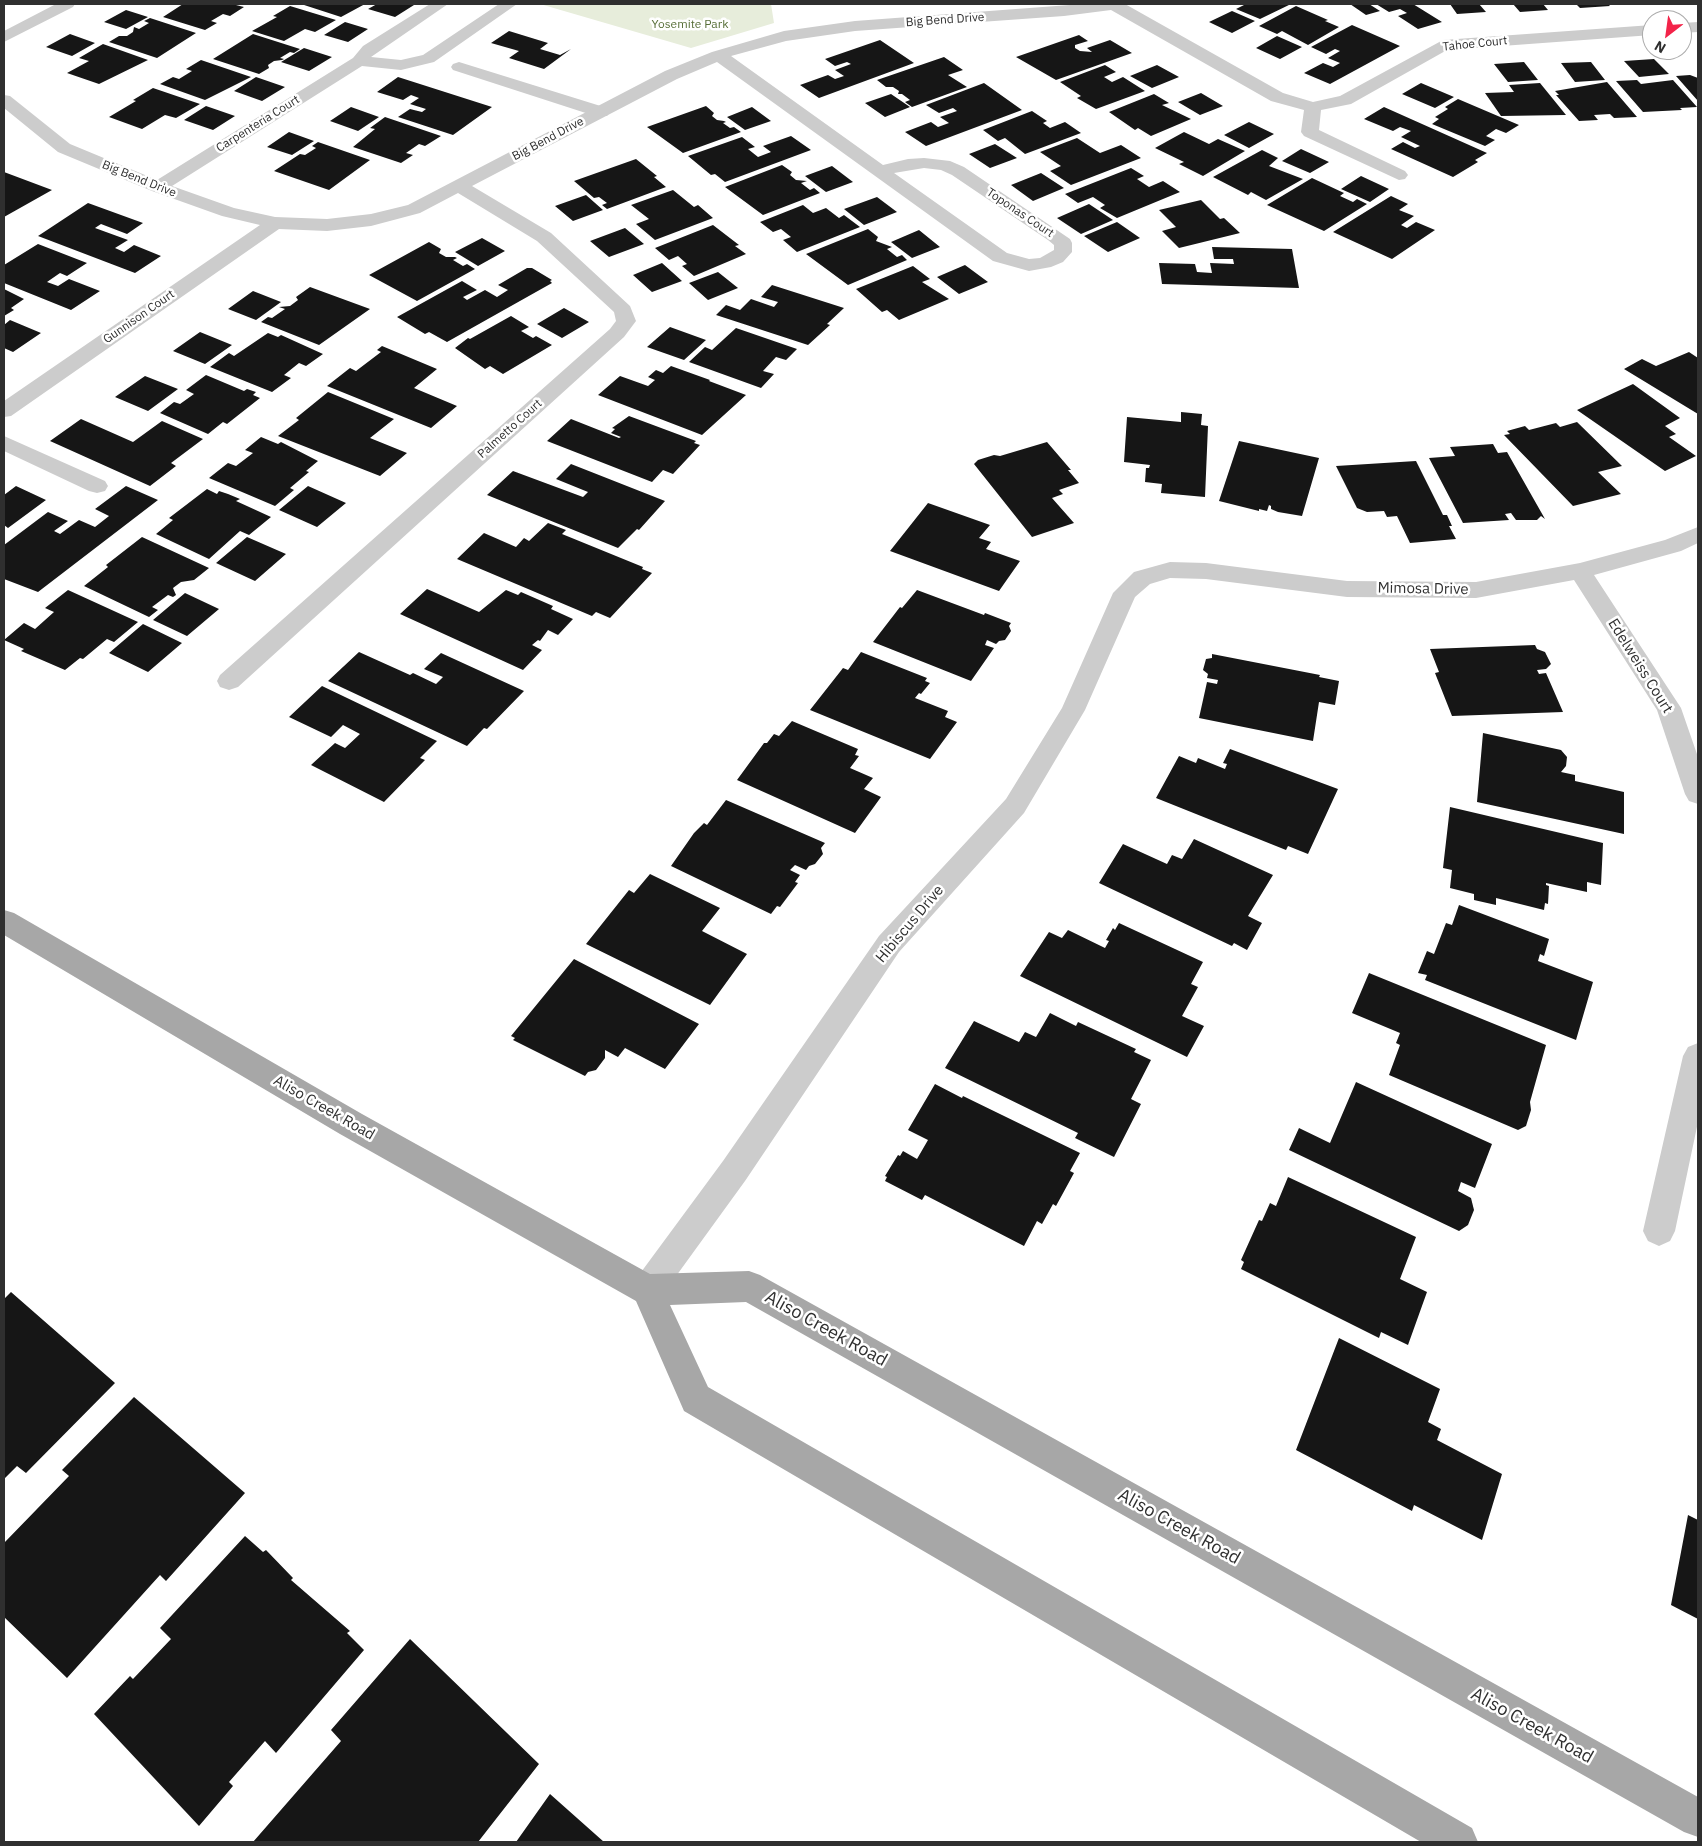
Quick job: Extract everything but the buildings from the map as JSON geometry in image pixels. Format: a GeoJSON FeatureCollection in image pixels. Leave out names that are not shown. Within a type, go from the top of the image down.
{"type":"FeatureCollection","features":[{"type":"Feature","properties":{"kind":"main road","name":"Aliso Creek Road"},"geometry":{"type":"LineString","coordinates":[[4,921],[351,1124],[647,1290],[749,1286],[1698,1818]]}},
{"type":"Feature","properties":{"kind":"main road"},"geometry":{"type":"LineString","coordinates":[[647,1290],[696,1399],[1458,1842]]}},
{"type":"Feature","properties":{"kind":"street"},"geometry":{"type":"LineString","coordinates":[[4,37],[67,4]]}},
{"type":"Feature","properties":{"kind":"street","name":"Carpenteria Court"},"geometry":{"type":"LineString","coordinates":[[158,187],[359,61],[369,49],[440,4]]}},
{"type":"Feature","properties":{"kind":"street"},"geometry":{"type":"LineString","coordinates":[[359,61],[402,65],[428,59],[509,4]]}},
{"type":"Feature","properties":{"kind":"street","name":"Big Bend Drive"},"geometry":{"type":"LineString","coordinates":[[5,103],[64,148],[158,187],[228,212],[275,223],[327,225],[371,220],[414,209],[671,75],[718,56],[784,36],[855,26],[1064,12],[1116,4]]}},
{"type":"Feature","properties":{"kind":"street","name":"Tahoe Court"},"geometry":{"type":"LineString","coordinates":[[1116,4],[1277,97],[1313,107],[1345,100],[1443,45],[1642,31]]}},
{"type":"Feature","properties":{"kind":"street","name":"Toponas Court"},"geometry":{"type":"LineString","coordinates":[[718,56],[880,171],[1000,256],[1015,262],[1036,264],[1056,258],[1063,252],[1063,243],[1055,236],[958,171],[944,165],[924,163],[908,164],[880,171]]}},
{"type":"Feature","properties":{"kind":"street"},"geometry":{"type":"LineString","coordinates":[[459,67],[601,112]]}},
{"type":"Feature","properties":{"kind":"street"},"geometry":{"type":"LineString","coordinates":[[1313,107],[1310,132],[1399,175]]}},
{"type":"Feature","properties":{"kind":"street","name":"Palmetto Court"},"geometry":{"type":"LineString","coordinates":[[229,681],[617,333],[626,321],[623,310],[544,237],[459,186]]}},
{"type":"Feature","properties":{"kind":"street","name":"Gunnison Court"},"geometry":{"type":"LineString","coordinates":[[4,411],[275,223]]}},
{"type":"Feature","properties":{"kind":"street"},"geometry":{"type":"LineString","coordinates":[[4,443],[97,486]]}},
{"type":"Feature","properties":{"kind":"street","name":"Mimosa Drive"},"geometry":{"type":"LineString","coordinates":[[1142,578],[1170,570],[1206,571],[1347,589],[1476,590],[1580,571],[1673,546],[1698,534]]}},
{"type":"Feature","properties":{"kind":"street","name":"Edelweiss Court"},"geometry":{"type":"LineString","coordinates":[[1580,571],[1669,708],[1698,794]]}},
{"type":"Feature","properties":{"kind":"street","name":"Hibiscus Drive"},"geometry":{"type":"LineString","coordinates":[[647,1290],[734,1171],[889,944],[1015,806],[1073,710],[1124,593],[1142,578]]}},
{"type":"Feature","properties":{"kind":"street"},"geometry":{"type":"LineString","coordinates":[[1659,1231],[1698,1056]]}},
{"type":"Feature","properties":{"kind":"green space","name":"Yosemite Park"},"geometry":{"type":"Polygon","coordinates":[[[540,4],[771,4],[774,23],[691,48],[540,4]]]}}]}
